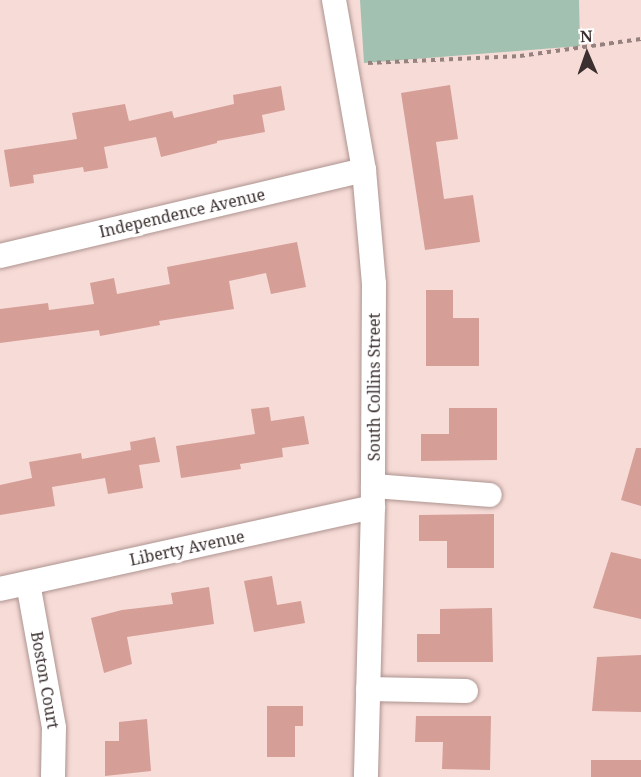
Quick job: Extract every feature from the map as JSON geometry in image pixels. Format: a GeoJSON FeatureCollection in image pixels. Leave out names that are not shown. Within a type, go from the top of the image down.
{"type":"FeatureCollection","features":[{"type":"Feature","properties":{"kind":"street","name":"South Collins Street"},"geometry":{"type":"LineString","coordinates":[[334,0],[364,170],[374,284],[373,496],[366,777]]}},
{"type":"Feature","properties":{"kind":"street","name":"Independence Avenue"},"geometry":{"type":"LineString","coordinates":[[0,256],[364,170]]}},
{"type":"Feature","properties":{"kind":"street","name":"Liberty Avenue"},"geometry":{"type":"LineString","coordinates":[[0,589],[373,496],[490,495]]}},
{"type":"Feature","properties":{"kind":"street","name":"Boston Court"},"geometry":{"type":"LineString","coordinates":[[28,583],[54,728],[53,777]]}},
{"type":"Feature","properties":{"kind":"street"},"geometry":{"type":"LineString","coordinates":[[368,689],[466,691]]}},
{"type":"Feature","properties":{"kind":"path"},"geometry":{"type":"LineString","coordinates":[[364,63],[520,56],[641,39]]}},
{"type":"Feature","properties":{"kind":"green space"},"geometry":{"type":"Polygon","coordinates":[[[360,0],[579,0],[580,46],[364,63],[360,0]]]}},
{"type":"Feature","properties":{"kind":"building"},"geometry":{"type":"Polygon","coordinates":[[[450,85],[458,139],[436,142],[444,199],[473,195],[480,242],[425,250],[401,93],[450,85]]]}},
{"type":"Feature","properties":{"kind":"building"},"geometry":{"type":"Polygon","coordinates":[[[281,86],[285,110],[262,115],[265,132],[217,141],[217,143],[161,157],[156,137],[104,147],[108,168],[84,172],[83,167],[33,175],[34,183],[10,187],[4,150],[77,139],[72,113],[125,104],[129,121],[172,111],[174,118],[234,104],[233,95],[281,86]]]}},
{"type":"Feature","properties":{"kind":"building"},"geometry":{"type":"Polygon","coordinates":[[[297,242],[306,287],[271,294],[266,273],[229,281],[234,309],[159,321],[160,325],[100,336],[99,330],[0,343],[0,309],[48,303],[49,310],[94,304],[90,283],[114,278],[117,294],[170,284],[167,267],[297,242]]]}},
{"type":"Feature","properties":{"kind":"building"},"geometry":{"type":"Polygon","coordinates":[[[426,290],[453,290],[453,318],[479,318],[479,366],[426,366],[426,290]]]}},
{"type":"Feature","properties":{"kind":"building"},"geometry":{"type":"Polygon","coordinates":[[[269,407],[271,421],[304,416],[309,444],[282,448],[283,457],[240,464],[241,469],[181,478],[176,446],[255,434],[251,409],[269,407]]]}},
{"type":"Feature","properties":{"kind":"building"},"geometry":{"type":"Polygon","coordinates":[[[449,408],[497,408],[497,460],[421,461],[421,434],[449,434],[449,408]]]}},
{"type":"Feature","properties":{"kind":"building"},"geometry":{"type":"Polygon","coordinates":[[[155,437],[160,462],[139,465],[143,488],[108,494],[105,478],[52,487],[55,506],[0,515],[0,485],[32,478],[29,462],[81,453],[82,459],[131,450],[130,442],[155,437]]]}},
{"type":"Feature","properties":{"kind":"building"},"geometry":{"type":"Polygon","coordinates":[[[636,448],[641,448],[641,506],[621,500],[636,448]]]}},
{"type":"Feature","properties":{"kind":"building"},"geometry":{"type":"Polygon","coordinates":[[[494,514],[494,568],[447,568],[447,541],[419,541],[419,515],[494,514]]]}},
{"type":"Feature","properties":{"kind":"building"},"geometry":{"type":"Polygon","coordinates":[[[611,552],[641,559],[641,619],[593,608],[611,552]]]}},
{"type":"Feature","properties":{"kind":"building"},"geometry":{"type":"Polygon","coordinates":[[[272,576],[277,605],[301,601],[305,623],[254,632],[244,581],[272,576]]]}},
{"type":"Feature","properties":{"kind":"building"},"geometry":{"type":"Polygon","coordinates":[[[209,587],[214,624],[127,637],[132,664],[104,673],[91,618],[122,610],[173,604],[171,593],[209,587]]]}},
{"type":"Feature","properties":{"kind":"building"},"geometry":{"type":"Polygon","coordinates":[[[492,608],[493,662],[417,662],[417,634],[440,634],[440,609],[492,608]]]}},
{"type":"Feature","properties":{"kind":"building"},"geometry":{"type":"Polygon","coordinates":[[[641,655],[641,712],[592,711],[597,657],[641,655]]]}},
{"type":"Feature","properties":{"kind":"building"},"geometry":{"type":"Polygon","coordinates":[[[267,706],[303,706],[303,726],[295,726],[295,757],[267,757],[267,706]]]}},
{"type":"Feature","properties":{"kind":"building"},"geometry":{"type":"Polygon","coordinates":[[[416,716],[491,716],[490,770],[442,769],[443,742],[415,742],[416,716]]]}},
{"type":"Feature","properties":{"kind":"building"},"geometry":{"type":"Polygon","coordinates":[[[147,719],[151,771],[105,776],[105,741],[119,741],[119,722],[147,719]]]}},
{"type":"Feature","properties":{"kind":"building"},"geometry":{"type":"Polygon","coordinates":[[[591,760],[641,760],[641,777],[591,777],[591,760]]]}}]}
